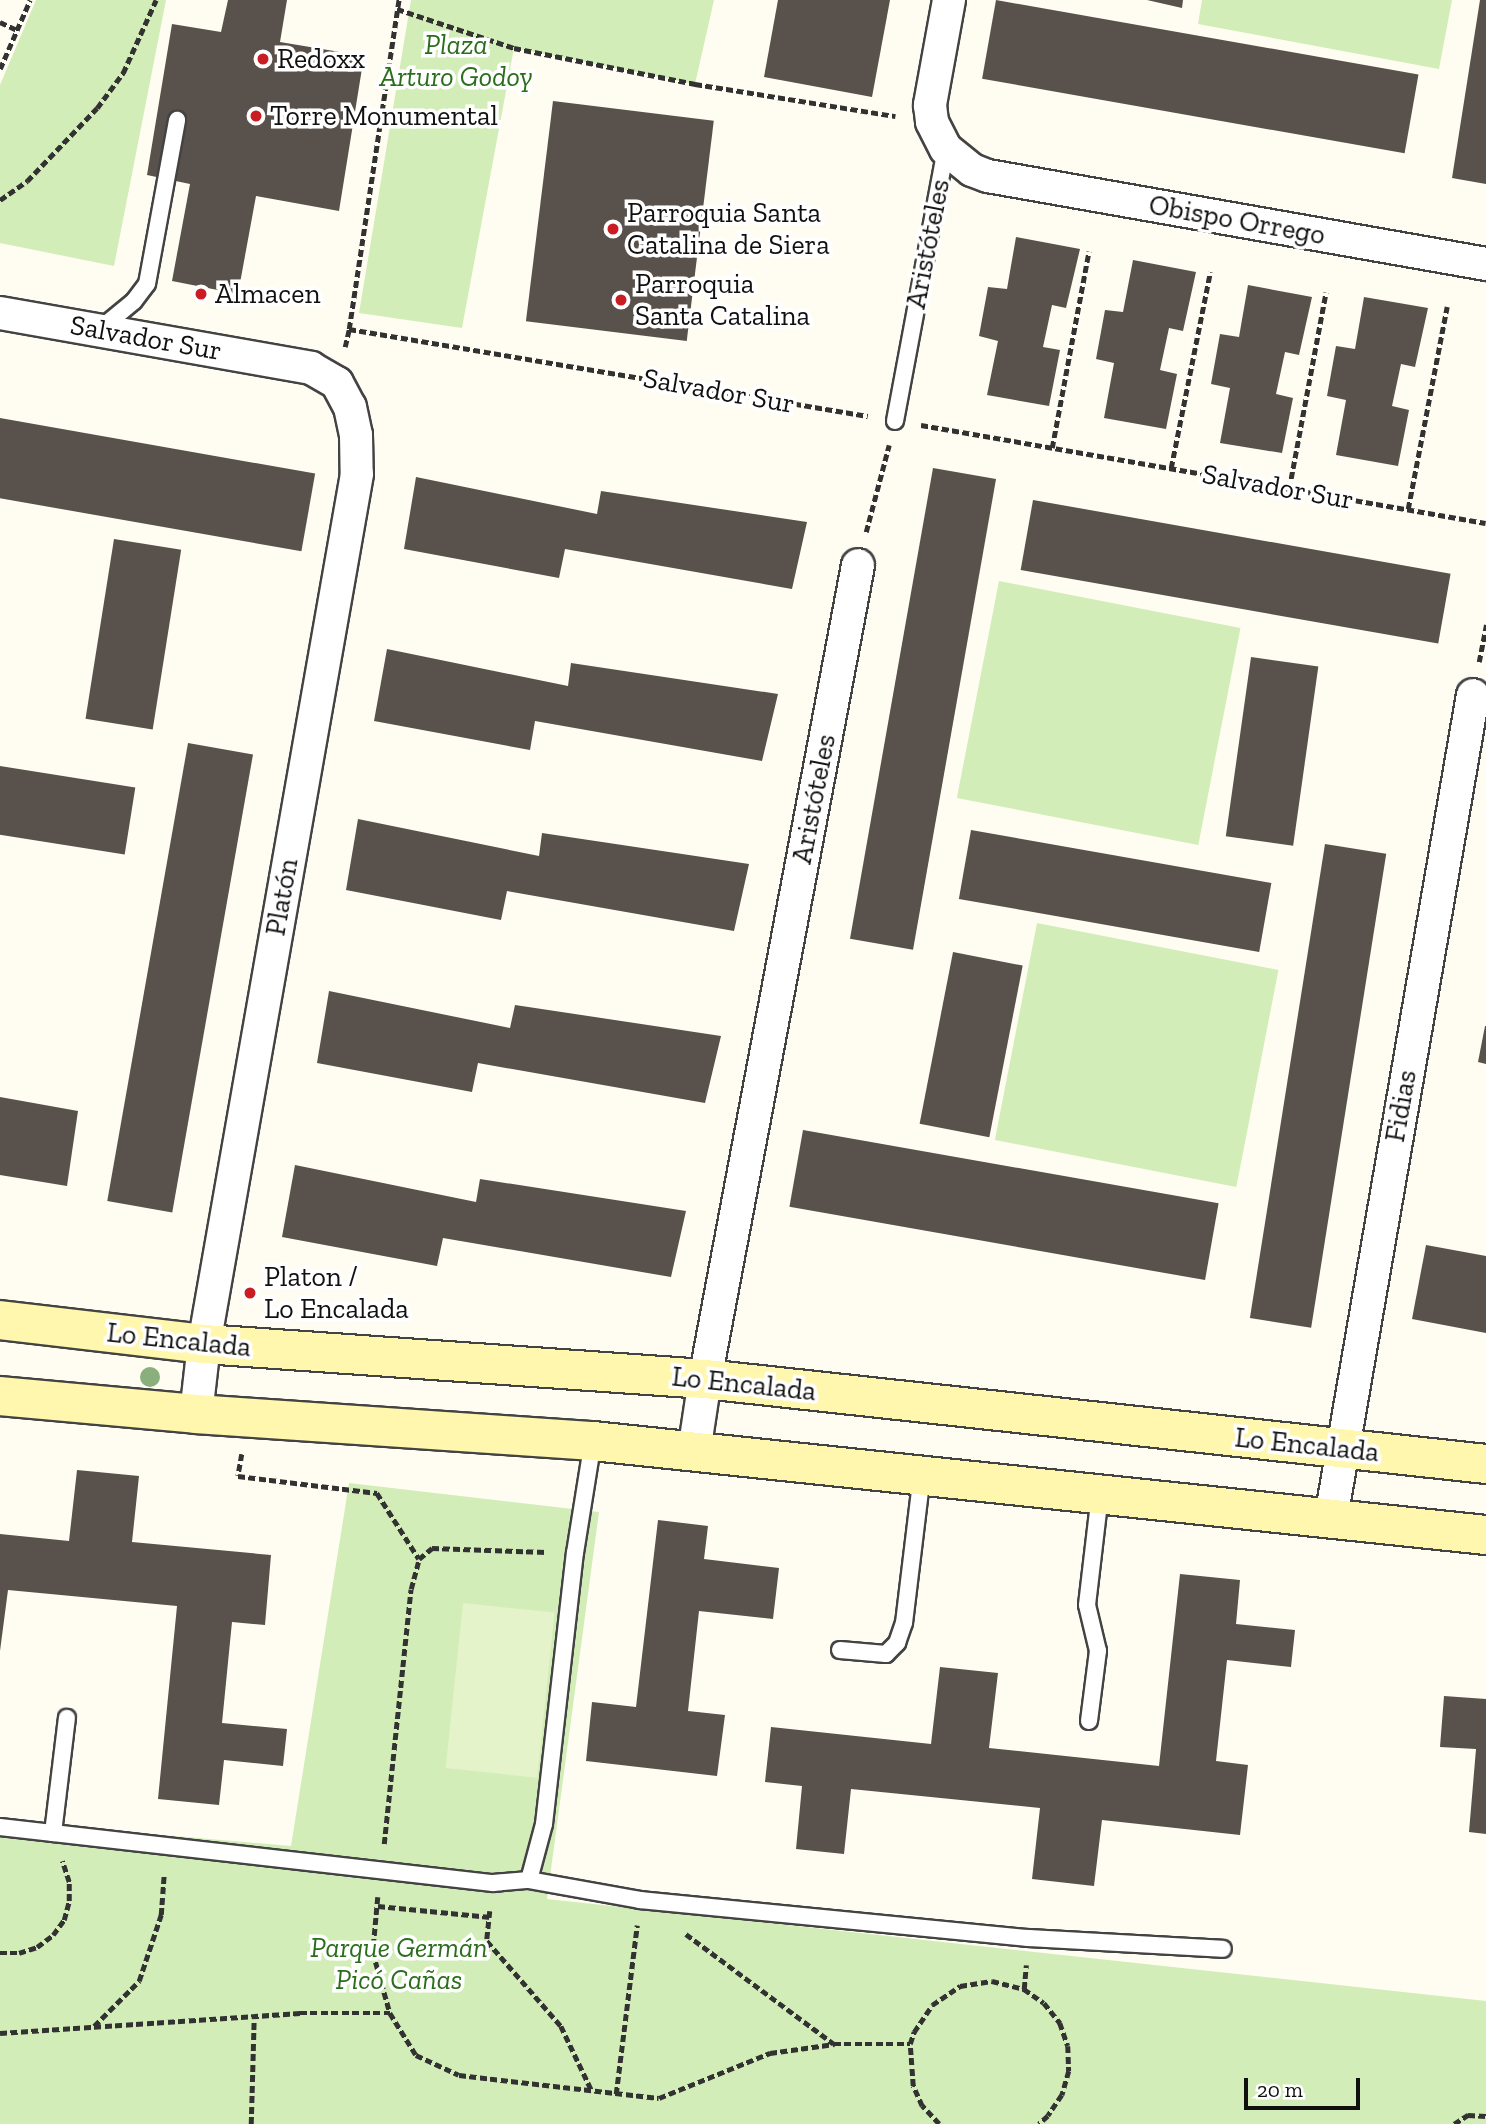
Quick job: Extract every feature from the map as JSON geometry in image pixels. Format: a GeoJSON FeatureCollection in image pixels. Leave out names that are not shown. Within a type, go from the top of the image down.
{"type":"FeatureCollection","features":[{"type":"Feature","properties":{"kind":"street","name":"Aristóteles"},"geometry":{"type":"LineString","coordinates":[[949,0],[932,91],[939,136],[958,162],[988,176]]}},
{"type":"Feature","properties":{"kind":"street","name":"Obispo Orrego"},"geometry":{"type":"LineString","coordinates":[[988,176],[1486,264]]}},
{"type":"Feature","properties":{"kind":"street","name":"Salvador Sur"},"geometry":{"type":"LineString","coordinates":[[0,313],[302,365],[319,371],[337,383]]}},
{"type":"Feature","properties":{"kind":"street","name":"Platón"},"geometry":{"type":"LineString","coordinates":[[195,1414],[204,1344],[356,474],[358,449],[354,422],[337,383]]}},
{"type":"Feature","properties":{"kind":"street","name":"Aristóteles"},"geometry":{"type":"LineString","coordinates":[[694,1452],[705,1379],[858,565]]}},
{"type":"Feature","properties":{"kind":"street","name":"Fidias"},"geometry":{"type":"LineString","coordinates":[[1331,1518],[1340,1448],[1474,695]]}},
{"type":"Feature","properties":{"kind":"street","name":"Lo Encalada"},"geometry":{"type":"LineString","coordinates":[[0,1320],[204,1344],[705,1379],[1486,1464]]}},
{"type":"Feature","properties":{"kind":"street"},"geometry":{"type":"LineString","coordinates":[[0,1396],[195,1414],[593,1441],[1486,1535]]}},
{"type":"Feature","properties":{"kind":"lane"},"geometry":{"type":"LineString","coordinates":[[99,330],[135,301],[146,284],[177,120]]}},
{"type":"Feature","properties":{"kind":"lane","name":"Aristóteles"},"geometry":{"type":"LineString","coordinates":[[895,421],[939,136]]}},
{"type":"Feature","properties":{"kind":"lane"},"geometry":{"type":"LineString","coordinates":[[528,1880],[544,1824],[575,1553],[593,1441]]}},
{"type":"Feature","properties":{"kind":"lane"},"geometry":{"type":"LineString","coordinates":[[840,1650],[886,1654],[897,1643],[904,1623],[922,1475]]}},
{"type":"Feature","properties":{"kind":"lane"},"geometry":{"type":"LineString","coordinates":[[1089,1721],[1098,1651],[1087,1605],[1100,1493]]}},
{"type":"Feature","properties":{"kind":"lane"},"geometry":{"type":"LineString","coordinates":[[52,1833],[67,1718]]}},
{"type":"Feature","properties":{"kind":"lane"},"geometry":{"type":"LineString","coordinates":[[0,1827],[493,1883],[528,1880],[640,1900],[1028,1938],[1223,1949]]}},
{"type":"Feature","properties":{"kind":"path"},"geometry":{"type":"LineString","coordinates":[[0,69],[30,0]]}},
{"type":"Feature","properties":{"kind":"path"},"geometry":{"type":"LineString","coordinates":[[0,200],[27,181],[97,108],[123,74],[156,0]]}},
{"type":"Feature","properties":{"kind":"path"},"geometry":{"type":"LineString","coordinates":[[337,383],[349,329],[399,0]]}},
{"type":"Feature","properties":{"kind":"path"},"geometry":{"type":"LineString","coordinates":[[397,9],[514,48],[939,136]]}},
{"type":"Feature","properties":{"kind":"path"},"geometry":{"type":"LineString","coordinates":[[0,22],[17,30]]}},
{"type":"Feature","properties":{"kind":"path"},"geometry":{"type":"LineString","coordinates":[[1052,448],[1089,251]]}},
{"type":"Feature","properties":{"kind":"path"},"geometry":{"type":"LineString","coordinates":[[1171,468],[1210,272]]}},
{"type":"Feature","properties":{"kind":"path"},"geometry":{"type":"LineString","coordinates":[[1289,489],[1326,292]]}},
{"type":"Feature","properties":{"kind":"path"},"geometry":{"type":"LineString","coordinates":[[1408,509],[1447,307]]}},
{"type":"Feature","properties":{"kind":"path","name":"Salvador Sur"},"geometry":{"type":"LineString","coordinates":[[349,329],[1486,523]]}},
{"type":"Feature","properties":{"kind":"path"},"geometry":{"type":"LineString","coordinates":[[858,565],[895,421]]}},
{"type":"Feature","properties":{"kind":"path"},"geometry":{"type":"LineString","coordinates":[[249,1417],[237,1476],[377,1493],[419,1559]]}},
{"type":"Feature","properties":{"kind":"path"},"geometry":{"type":"LineString","coordinates":[[575,1553],[432,1548],[419,1559],[411,1589],[373,1952],[390,2013],[416,2055],[459,2075],[659,2098],[770,2053],[834,2044],[910,2044]]}},
{"type":"Feature","properties":{"kind":"path"},"geometry":{"type":"LineString","coordinates":[[94,2026],[139,1982],[161,1915],[166,1846]]}},
{"type":"Feature","properties":{"kind":"path"},"geometry":{"type":"LineString","coordinates":[[493,1883],[487,1941],[561,2026],[593,2092]]}},
{"type":"Feature","properties":{"kind":"path"},"geometry":{"type":"LineString","coordinates":[[616,2094],[640,1900],[834,2044]]}},
{"type":"Feature","properties":{"kind":"path"},"geometry":{"type":"LineString","coordinates":[[0,1953],[19,1953],[37,1947],[53,1935],[64,1920],[69,1901]]}},
{"type":"Feature","properties":{"kind":"path"},"geometry":{"type":"LineString","coordinates":[[377,1906],[490,1917]]}},
{"type":"Feature","properties":{"kind":"path"},"geometry":{"type":"LineString","coordinates":[[939,2124],[922,2106],[913,2086],[910,2044],[932,2005],[960,1986],[992,1981],[1024,1989],[1044,2003],[1060,2022],[1068,2046],[1069,2071],[1062,2095],[1048,2116],[1038,2124]]}},
{"type":"Feature","properties":{"kind":"path"},"geometry":{"type":"LineString","coordinates":[[0,2033],[254,2016],[390,2013]]}},
{"type":"Feature","properties":{"kind":"path"},"geometry":{"type":"LineString","coordinates":[[251,2124],[254,2016]]}},
{"type":"Feature","properties":{"kind":"path"},"geometry":{"type":"LineString","coordinates":[[1454,2124],[1468,2115],[1486,2116]]}},
{"type":"Feature","properties":{"kind":"green space"},"geometry":{"type":"Polygon","coordinates":[[[36,0],[166,0],[114,266],[0,243],[0,85],[36,0]]]}},
{"type":"Feature","properties":{"kind":"green space","name":"Plaza Arturo Godoy"},"geometry":{"type":"Polygon","coordinates":[[[411,0],[714,0],[695,84],[514,48],[462,328],[359,313],[411,0]]]}},
{"type":"Feature","properties":{"kind":"green space"},"geometry":{"type":"Polygon","coordinates":[[[1202,0],[1452,0],[1439,69],[1198,24],[1202,0]]]}},
{"type":"Feature","properties":{"kind":"green space"},"geometry":{"type":"Polygon","coordinates":[[[999,581],[1240,628],[1198,845],[957,798],[999,581]]]}},
{"type":"Feature","properties":{"kind":"green space"},"geometry":{"type":"Polygon","coordinates":[[[1037,923],[1278,970],[1236,1187],[995,1140],[1037,923]]]}},
{"type":"Feature","properties":{"kind":"green space","name":"Parque Germán Picó Cañas"},"geometry":{"type":"Polygon","coordinates":[[[349,1483],[599,1512],[547,1899],[1486,2001],[1486,2124],[0,2124],[0,1821],[291,1846],[349,1483]]]}},
{"type":"Feature","properties":{"kind":"green space"},"geometry":{"type":"Polygon","coordinates":[[[463,1603],[554,1613],[537,1778],[446,1768],[463,1603]]]}},
{"type":"Feature","properties":{"kind":"building","name":"Torre Monumental"},"geometry":{"type":"Polygon","coordinates":[[[228,0],[287,0],[280,42],[364,56],[339,211],[256,196],[238,294],[172,281],[190,184],[147,175],[172,24],[221,32],[228,0]]]}},
{"type":"Feature","properties":{"kind":"building"},"geometry":{"type":"Polygon","coordinates":[[[778,0],[890,0],[872,97],[764,77],[778,0]]]}},
{"type":"Feature","properties":{"kind":"building"},"geometry":{"type":"Polygon","coordinates":[[[996,0],[1418,74],[1405,153],[982,79],[996,0]]]}},
{"type":"Feature","properties":{"kind":"building"},"geometry":{"type":"Polygon","coordinates":[[[1147,0],[1183,0],[1182,8],[1147,0]]]}},
{"type":"Feature","properties":{"kind":"building"},"geometry":{"type":"Polygon","coordinates":[[[1480,0],[1486,0],[1486,184],[1452,178],[1480,0]]]}},
{"type":"Feature","properties":{"kind":"building","name":"Parroquia Santa Catalina de Siera"},"geometry":{"type":"Polygon","coordinates":[[[553,101],[714,121],[687,341],[526,321],[553,101]]]}},
{"type":"Feature","properties":{"kind":"building"},"geometry":{"type":"Polygon","coordinates":[[[1016,237],[1080,249],[1066,308],[1052,305],[1043,347],[1060,350],[1049,406],[987,395],[998,341],[979,336],[988,287],[1007,289],[1016,237]]]}},
{"type":"Feature","properties":{"kind":"building"},"geometry":{"type":"Polygon","coordinates":[[[1133,260],[1196,272],[1183,331],[1169,328],[1160,370],[1177,374],[1166,429],[1104,418],[1114,363],[1096,359],[1105,310],[1123,312],[1133,260]]]}},
{"type":"Feature","properties":{"kind":"building"},"geometry":{"type":"Polygon","coordinates":[[[1248,285],[1312,297],[1299,355],[1285,352],[1276,394],[1293,398],[1282,453],[1220,443],[1230,388],[1211,384],[1220,334],[1239,337],[1248,285]]]}},
{"type":"Feature","properties":{"kind":"building"},"geometry":{"type":"Polygon","coordinates":[[[1364,297],[1428,308],[1415,367],[1401,364],[1392,406],[1409,410],[1398,466],[1336,455],[1346,400],[1327,396],[1336,346],[1355,349],[1364,297]]]}},
{"type":"Feature","properties":{"kind":"building"},"geometry":{"type":"Polygon","coordinates":[[[0,418],[315,474],[301,551],[0,498],[0,418]]]}},
{"type":"Feature","properties":{"kind":"building"},"geometry":{"type":"Polygon","coordinates":[[[933,468],[996,479],[913,950],[850,939],[933,468]]]}},
{"type":"Feature","properties":{"kind":"building"},"geometry":{"type":"Polygon","coordinates":[[[416,477],[597,514],[601,491],[807,522],[792,589],[565,549],[559,578],[404,549],[416,477]]]}},
{"type":"Feature","properties":{"kind":"building"},"geometry":{"type":"Polygon","coordinates":[[[1033,500],[1451,574],[1438,644],[1021,570],[1033,500]]]}},
{"type":"Feature","properties":{"kind":"building"},"geometry":{"type":"Polygon","coordinates":[[[114,539],[181,550],[153,729],[86,719],[114,539]]]}},
{"type":"Feature","properties":{"kind":"building"},"geometry":{"type":"Polygon","coordinates":[[[387,649],[568,686],[571,663],[778,694],[762,761],[535,721],[530,750],[374,721],[387,649]]]}},
{"type":"Feature","properties":{"kind":"building"},"geometry":{"type":"Polygon","coordinates":[[[1251,657],[1318,666],[1293,846],[1226,836],[1251,657]]]}},
{"type":"Feature","properties":{"kind":"building"},"geometry":{"type":"Polygon","coordinates":[[[188,743],[253,754],[172,1212],[107,1201],[188,743]]]}},
{"type":"Feature","properties":{"kind":"building"},"geometry":{"type":"Polygon","coordinates":[[[0,766],[135,787],[125,855],[0,835],[0,766]]]}},
{"type":"Feature","properties":{"kind":"building"},"geometry":{"type":"Polygon","coordinates":[[[358,819],[539,856],[542,833],[749,864],[734,931],[507,891],[501,920],[346,890],[358,819]]]}},
{"type":"Feature","properties":{"kind":"building"},"geometry":{"type":"Polygon","coordinates":[[[971,830],[1271,883],[1259,952],[959,899],[971,830]]]}},
{"type":"Feature","properties":{"kind":"building"},"geometry":{"type":"Polygon","coordinates":[[[1325,844],[1386,854],[1311,1328],[1250,1318],[1325,844]]]}},
{"type":"Feature","properties":{"kind":"building"},"geometry":{"type":"Polygon","coordinates":[[[953,952],[1023,966],[989,1137],[920,1124],[953,952]]]}},
{"type":"Feature","properties":{"kind":"building"},"geometry":{"type":"Polygon","coordinates":[[[329,991],[510,1028],[515,1005],[721,1036],[705,1103],[478,1063],[472,1092],[317,1063],[329,991]]]}},
{"type":"Feature","properties":{"kind":"building"},"geometry":{"type":"Polygon","coordinates":[[[1486,1026],[1486,1064],[1478,1062],[1486,1026]]]}},
{"type":"Feature","properties":{"kind":"building"},"geometry":{"type":"Polygon","coordinates":[[[0,1097],[78,1111],[67,1186],[0,1175],[0,1097]]]}},
{"type":"Feature","properties":{"kind":"building"},"geometry":{"type":"Polygon","coordinates":[[[803,1130],[1219,1203],[1205,1280],[789,1207],[803,1130]]]}},
{"type":"Feature","properties":{"kind":"building"},"geometry":{"type":"Polygon","coordinates":[[[295,1165],[476,1202],[480,1179],[686,1211],[671,1277],[443,1238],[437,1266],[282,1237],[295,1165]]]}},
{"type":"Feature","properties":{"kind":"building"},"geometry":{"type":"Polygon","coordinates":[[[1426,1245],[1486,1256],[1486,1333],[1412,1319],[1426,1245]]]}},
{"type":"Feature","properties":{"kind":"building"},"geometry":{"type":"Polygon","coordinates":[[[77,1470],[139,1476],[132,1542],[271,1555],[265,1625],[232,1622],[222,1723],[287,1729],[283,1766],[224,1760],[219,1805],[158,1799],[177,1606],[8,1590],[0,1651],[0,1534],[69,1541],[77,1470]]]}},
{"type":"Feature","properties":{"kind":"building"},"geometry":{"type":"Polygon","coordinates":[[[658,1520],[708,1526],[704,1559],[779,1568],[773,1619],[699,1611],[688,1711],[725,1715],[717,1776],[586,1761],[592,1702],[636,1707],[658,1520]]]}},
{"type":"Feature","properties":{"kind":"building"},"geometry":{"type":"Polygon","coordinates":[[[1180,1574],[1240,1580],[1236,1624],[1295,1630],[1291,1667],[1227,1660],[1216,1761],[1248,1765],[1240,1835],[1102,1820],[1094,1886],[1032,1879],[1040,1808],[851,1789],[844,1854],[796,1849],[802,1786],[765,1782],[771,1727],[931,1744],[940,1667],[998,1673],[989,1748],[1159,1766],[1180,1574]]]}},
{"type":"Feature","properties":{"kind":"building"},"geometry":{"type":"Polygon","coordinates":[[[1444,1696],[1486,1699],[1486,1834],[1469,1832],[1476,1749],[1440,1747],[1444,1696]]]}},
{"type":"Feature","properties":{"kind":"place","name":"Redoxx"},"geometry":{"type":"Point","coordinates":[263,59]}},
{"type":"Feature","properties":{"kind":"place","name":"Torre Monumental"},"geometry":{"type":"Point","coordinates":[256,116]}},
{"type":"Feature","properties":{"kind":"place","name":"Parroquia Santa Catalina de Siera"},"geometry":{"type":"Point","coordinates":[613,229]}},
{"type":"Feature","properties":{"kind":"place","name":"Almacen"},"geometry":{"type":"Point","coordinates":[201,294]}},
{"type":"Feature","properties":{"kind":"place","name":"Parroquia Santa Catalina"},"geometry":{"type":"Point","coordinates":[621,300]}},
{"type":"Feature","properties":{"kind":"place","name":"Platon / Lo Encalada"},"geometry":{"type":"Point","coordinates":[250,1293]}}]}
